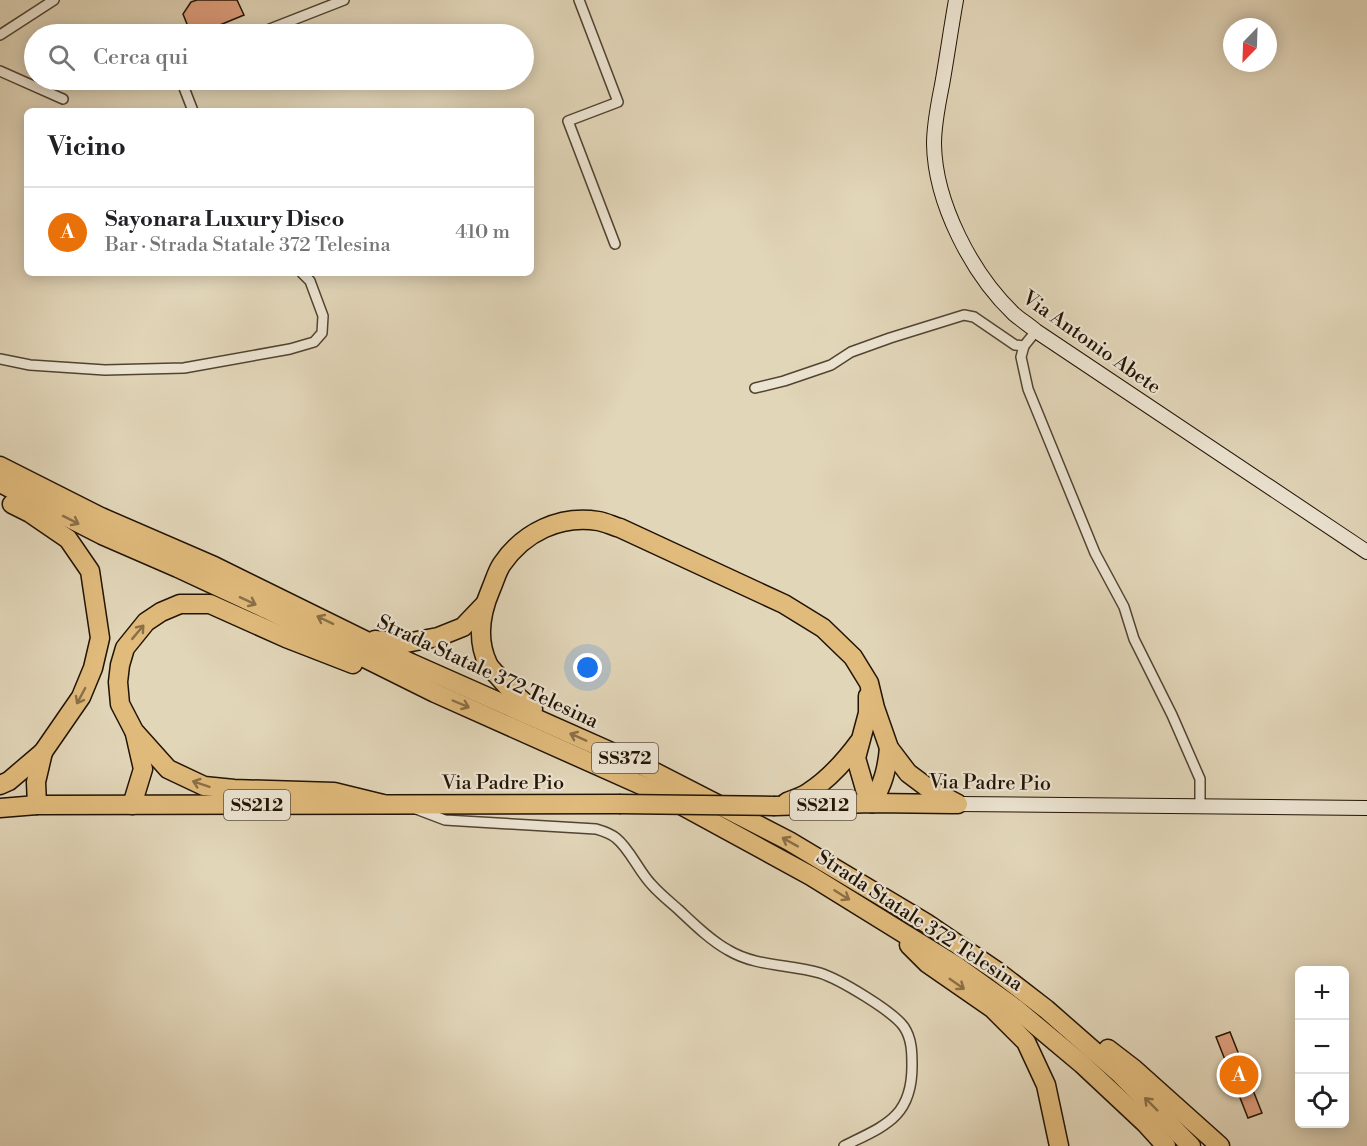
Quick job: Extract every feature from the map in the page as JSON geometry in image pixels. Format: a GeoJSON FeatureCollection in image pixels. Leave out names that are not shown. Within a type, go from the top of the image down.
{"type":"FeatureCollection","features":[{"type":"Feature","properties":{"kind":"highway","name":"Strada Statale 372 Telesina"},"geometry":{"type":"LineString","coordinates":[[0,466],[101,517],[214,566],[411,663],[643,766],[789,841],[926,923],[998,972],[1046,1009],[1119,1073],[1191,1146]]}},
{"type":"Feature","properties":{"kind":"highway","name":"Strada Statale 372 Telesina"},"geometry":{"type":"LineString","coordinates":[[0,483],[102,535],[266,609],[435,693],[659,793],[811,876],[958,967],[1015,1008],[1082,1064],[1166,1146]]}},
{"type":"Feature","properties":{"kind":"highway"},"geometry":{"type":"LineString","coordinates":[[0,497],[30,513],[68,539],[90,571],[100,638],[93,668],[81,697],[43,752],[9,781],[0,785]]}},
{"type":"Feature","properties":{"kind":"highway"},"geometry":{"type":"LineString","coordinates":[[556,727],[514,695],[489,666],[482,645],[481,625],[484,605],[501,565],[516,547],[534,533],[554,524],[576,520],[598,521],[620,528],[784,604],[823,628],[853,657],[868,683],[889,748],[908,773],[928,788],[958,804]]}},
{"type":"Feature","properties":{"kind":"highway"},"geometry":{"type":"LineString","coordinates":[[383,804],[334,792],[204,786],[168,769],[134,730],[120,704],[118,682],[125,648],[146,622],[161,612],[180,604],[210,604],[286,638],[435,693]]}},
{"type":"Feature","properties":{"kind":"highway"},"geometry":{"type":"LineString","coordinates":[[365,640],[406,643],[438,637],[463,627],[484,605]]}},
{"type":"Feature","properties":{"kind":"highway"},"geometry":{"type":"LineString","coordinates":[[868,683],[867,713],[856,758],[865,789],[872,803]]}},
{"type":"Feature","properties":{"kind":"highway"},"geometry":{"type":"LineString","coordinates":[[132,805],[143,769],[134,730]]}},
{"type":"Feature","properties":{"kind":"highway"},"geometry":{"type":"LineString","coordinates":[[775,806],[807,794],[845,762],[860,741]]}},
{"type":"Feature","properties":{"kind":"highway"},"geometry":{"type":"LineString","coordinates":[[872,803],[881,787],[889,748]]}},
{"type":"Feature","properties":{"kind":"highway"},"geometry":{"type":"LineString","coordinates":[[37,805],[36,782],[43,752]]}},
{"type":"Feature","properties":{"kind":"highway","name":"Via Padre Pio"},"geometry":{"type":"LineString","coordinates":[[0,808],[37,805],[775,806],[872,803],[958,804]]}},
{"type":"Feature","properties":{"kind":"highway"},"geometry":{"type":"LineString","coordinates":[[881,919],[927,963],[992,1008],[1026,1041],[1046,1085],[1059,1146]]}},
{"type":"Feature","properties":{"kind":"highway"},"geometry":{"type":"LineString","coordinates":[[1046,1009],[1085,1032],[1134,1069],[1220,1146]]}},
{"type":"Feature","properties":{"kind":"main road","name":"Via Antonio Abete"},"geometry":{"type":"LineString","coordinates":[[956,0],[936,118],[934,145],[942,193],[964,248],[978,271],[1014,314],[1036,331],[1367,552]]}},
{"type":"Feature","properties":{"kind":"main road","name":"Via Padre Pio"},"geometry":{"type":"LineString","coordinates":[[958,804],[1367,808]]}},
{"type":"Feature","properties":{"kind":"street"},"geometry":{"type":"LineString","coordinates":[[0,35],[54,0]]}},
{"type":"Feature","properties":{"kind":"street"},"geometry":{"type":"LineString","coordinates":[[283,24],[344,0]]}},
{"type":"Feature","properties":{"kind":"street"},"geometry":{"type":"LineString","coordinates":[[579,0],[618,102],[568,121],[615,244]]}},
{"type":"Feature","properties":{"kind":"street"},"geometry":{"type":"LineString","coordinates":[[0,71],[24,82]]}},
{"type":"Feature","properties":{"kind":"street"},"geometry":{"type":"LineString","coordinates":[[43,90],[63,99]]}},
{"type":"Feature","properties":{"kind":"street"},"geometry":{"type":"LineString","coordinates":[[185,90],[192,108]]}},
{"type":"Feature","properties":{"kind":"street"},"geometry":{"type":"LineString","coordinates":[[0,359],[30,365],[105,370],[184,368],[290,350],[314,342],[322,333],[323,316],[310,281],[305,276]]}},
{"type":"Feature","properties":{"kind":"street"},"geometry":{"type":"LineString","coordinates":[[755,388],[831,365],[851,352],[964,315],[974,317],[1015,345],[1024,346]]}},
{"type":"Feature","properties":{"kind":"street"},"geometry":{"type":"LineString","coordinates":[[1036,331],[1024,346],[1021,357],[1028,389],[1095,553],[1124,607],[1134,639],[1172,715],[1200,779],[1200,807]]}},
{"type":"Feature","properties":{"kind":"street"},"geometry":{"type":"LineString","coordinates":[[406,804],[445,820],[596,829],[609,833],[618,839],[651,884],[702,932],[728,951],[750,960],[820,973],[837,980],[890,1013],[904,1028],[912,1046],[912,1082],[907,1100],[897,1116],[882,1128],[844,1146]]}},
{"type":"Feature","properties":{"kind":"building"},"geometry":{"type":"Polygon","coordinates":[[[237,0],[244,15],[222,24],[187,24],[183,14],[191,2],[237,0]]]}},
{"type":"Feature","properties":{"kind":"building"},"geometry":{"type":"Polygon","coordinates":[[[1230,1032],[1262,1113],[1248,1118],[1216,1037],[1230,1032]]]}},
{"type":"Feature","properties":{"kind":"place","name":"Sayonara Luxury Disco"},"geometry":{"type":"Point","coordinates":[1239,1075]}}]}
